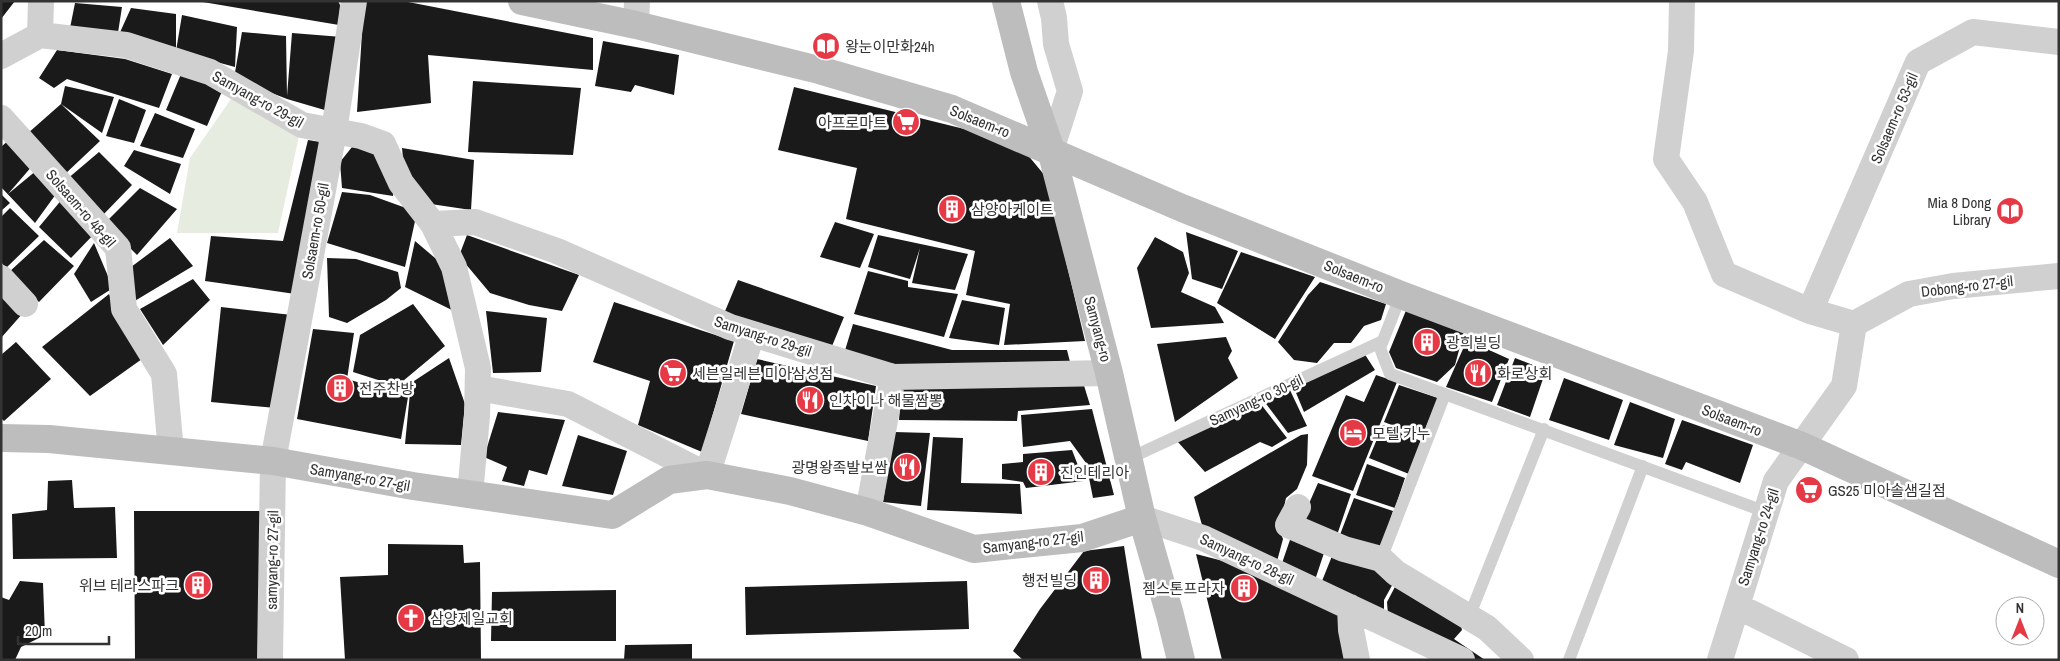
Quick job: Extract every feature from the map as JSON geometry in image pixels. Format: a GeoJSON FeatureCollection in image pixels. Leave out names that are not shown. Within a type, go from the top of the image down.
{"type":"FeatureCollection","features":[{"type":"Feature","properties":{"kind":"main road","name":"Solsaem-ro"},"geometry":{"type":"LineString","coordinates":[[522,1],[636,13],[952,109],[1182,208],[1401,295],[1802,446],[2059,564]]}},
{"type":"Feature","properties":{"kind":"main road","name":"Samyang-ro"},"geometry":{"type":"LineString","coordinates":[[1006,1],[1024,72],[1051,150],[1109,373],[1130,458],[1142,518],[1181,660]]}},
{"type":"Feature","properties":{"kind":"main road","name":"Samyang-ro 27-gil"},"geometry":{"type":"LineString","coordinates":[[1,438],[49,439],[273,461],[470,495],[612,515],[669,480],[707,475],[790,491],[868,512],[974,549],[1082,538],[1142,518]]}},
{"type":"Feature","properties":{"kind":"street"},"geometry":{"type":"LineString","coordinates":[[1,56],[40,35],[41,1]]}},
{"type":"Feature","properties":{"kind":"street","name":"Solsaem-ro 50-gil"},"geometry":{"type":"LineString","coordinates":[[273,461],[334,131],[354,1]]}},
{"type":"Feature","properties":{"kind":"street"},"geometry":{"type":"LineString","coordinates":[[1050,1],[1054,18],[1056,44],[1070,91],[1051,150]]}},
{"type":"Feature","properties":{"kind":"street"},"geometry":{"type":"LineString","coordinates":[[1682,1],[1681,51],[1666,159],[1695,202],[1724,274],[1810,311],[1854,324],[1844,386],[1802,446]]}},
{"type":"Feature","properties":{"kind":"street","name":"Solsaem-ro 53-gil"},"geometry":{"type":"LineString","coordinates":[[1810,311],[1918,62],[1973,32],[2059,42]]}},
{"type":"Feature","properties":{"kind":"street","name":"Samyang-ro 29-gil"},"geometry":{"type":"LineString","coordinates":[[40,35],[126,45],[210,72],[302,125],[361,136],[383,144],[401,183],[433,224],[454,266],[478,368],[470,495]]}},
{"type":"Feature","properties":{"kind":"street","name":"Solsaem-ro 48-gil"},"geometry":{"type":"LineString","coordinates":[[1,118],[118,248],[124,309],[164,374],[171,452]]}},
{"type":"Feature","properties":{"kind":"street","name":"Samyang-ro 29-gil"},"geometry":{"type":"LineString","coordinates":[[433,224],[475,222],[557,251],[730,327],[893,377],[1109,373]]}},
{"type":"Feature","properties":{"kind":"street","name":"Dobong-ro 27-gil"},"geometry":{"type":"LineString","coordinates":[[1854,324],[1908,294],[1953,286],[2059,276]]}},
{"type":"Feature","properties":{"kind":"street"},"geometry":{"type":"LineString","coordinates":[[1,278],[25,304]]}},
{"type":"Feature","properties":{"kind":"street"},"geometry":{"type":"LineString","coordinates":[[707,475],[752,334]]}},
{"type":"Feature","properties":{"kind":"street"},"geometry":{"type":"LineString","coordinates":[[868,512],[893,377]]}},
{"type":"Feature","properties":{"kind":"street","name":"Samyang-ro 27-gil"},"geometry":{"type":"LineString","coordinates":[[478,388],[568,404],[707,475]]}},
{"type":"Feature","properties":{"kind":"street","name":"Samyang-ro 24-gil"},"geometry":{"type":"LineString","coordinates":[[1720,660],[1776,481],[1802,446]]}},
{"type":"Feature","properties":{"kind":"street","name":"samyang-ro 27-gil"},"geometry":{"type":"LineString","coordinates":[[270,660],[273,461]]}},
{"type":"Feature","properties":{"kind":"street"},"geometry":{"type":"LineString","coordinates":[[1298,507],[1288,525],[1344,549],[1381,559],[1396,573],[1487,628],[1521,660]]}},
{"type":"Feature","properties":{"kind":"street","name":"Samyang-ro 28-gil"},"geometry":{"type":"LineString","coordinates":[[1142,518],[1203,538],[1462,660]]}},
{"type":"Feature","properties":{"kind":"street","name":"Samyang-ro 24-gil"},"geometry":{"type":"LineString","coordinates":[[1736,606],[1846,660]]}},
{"type":"Feature","properties":{"kind":"street"},"geometry":{"type":"LineString","coordinates":[[1350,607],[1350,630],[1357,660]]}},
{"type":"Feature","properties":{"kind":"lane"},"geometry":{"type":"LineString","coordinates":[[1401,295],[1380,348],[1390,374],[1766,512]]}},
{"type":"Feature","properties":{"kind":"lane","name":"Samyang-ro 30-gil"},"geometry":{"type":"LineString","coordinates":[[1130,458],[1383,341]]}},
{"type":"Feature","properties":{"kind":"lane"},"geometry":{"type":"LineString","coordinates":[[1381,559],[1445,394]]}},
{"type":"Feature","properties":{"kind":"lane"},"geometry":{"type":"LineString","coordinates":[[1469,617],[1544,430]]}},
{"type":"Feature","properties":{"kind":"lane"},"geometry":{"type":"LineString","coordinates":[[1569,660],[1643,466]]}},
{"type":"Feature","properties":{"kind":"shaded area"},"geometry":{"type":"Polygon","coordinates":[[[231,99],[299,136],[278,233],[177,233],[190,158],[231,99]]]}},
{"type":"Feature","properties":{"kind":"building"},"geometry":{"type":"Polygon","coordinates":[[[1,1],[15,1],[1,19],[1,1]]]}},
{"type":"Feature","properties":{"kind":"building"},"geometry":{"type":"Polygon","coordinates":[[[197,1],[338,1],[340,5],[339,25],[197,1]]]}},
{"type":"Feature","properties":{"kind":"building"},"geometry":{"type":"Polygon","coordinates":[[[364,1],[403,1],[593,38],[593,70],[428,55],[431,103],[357,112],[364,1]]]}},
{"type":"Feature","properties":{"kind":"building"},"geometry":{"type":"Polygon","coordinates":[[[75,3],[122,7],[117,39],[131,8],[176,14],[176,51],[69,33],[75,3]]]}},
{"type":"Feature","properties":{"kind":"building"},"geometry":{"type":"Polygon","coordinates":[[[182,15],[237,27],[235,67],[176,51],[182,15]]]}},
{"type":"Feature","properties":{"kind":"building"},"geometry":{"type":"Polygon","coordinates":[[[242,32],[286,36],[287,96],[292,33],[342,37],[328,111],[287,99],[234,78],[242,32]]]}},
{"type":"Feature","properties":{"kind":"building"},"geometry":{"type":"Polygon","coordinates":[[[603,41],[679,55],[674,95],[635,85],[631,92],[595,86],[603,41]]]}},
{"type":"Feature","properties":{"kind":"building"},"geometry":{"type":"Polygon","coordinates":[[[57,50],[125,59],[172,74],[159,108],[67,79],[54,88],[39,78],[57,50]]]}},
{"type":"Feature","properties":{"kind":"building"},"geometry":{"type":"Polygon","coordinates":[[[181,74],[223,89],[207,126],[166,110],[181,74]]]}},
{"type":"Feature","properties":{"kind":"building"},"geometry":{"type":"Polygon","coordinates":[[[473,81],[581,88],[573,155],[468,152],[473,81]]]}},
{"type":"Feature","properties":{"kind":"building"},"geometry":{"type":"Polygon","coordinates":[[[65,86],[114,97],[102,133],[61,104],[65,86]]]}},
{"type":"Feature","properties":{"kind":"building","name":"삼양아케이트"},"geometry":{"type":"Polygon","coordinates":[[[794,87],[1017,142],[1046,177],[1085,341],[1004,345],[1010,304],[966,295],[975,251],[846,219],[857,168],[778,150],[794,87]]]}},
{"type":"Feature","properties":{"kind":"building"},"geometry":{"type":"Polygon","coordinates":[[[119,99],[146,110],[134,143],[106,136],[119,99]]]}},
{"type":"Feature","properties":{"kind":"building"},"geometry":{"type":"Polygon","coordinates":[[[61,104],[100,141],[63,176],[27,134],[61,104]]]}},
{"type":"Feature","properties":{"kind":"building"},"geometry":{"type":"Polygon","coordinates":[[[155,113],[195,129],[183,158],[140,146],[155,113]]]}},
{"type":"Feature","properties":{"kind":"building"},"geometry":{"type":"Polygon","coordinates":[[[10,139],[33,165],[8,194],[37,170],[56,194],[35,223],[1,187],[1,147],[10,139]]]}},
{"type":"Feature","properties":{"kind":"building"},"geometry":{"type":"Polygon","coordinates":[[[308,140],[326,143],[295,294],[205,281],[211,236],[283,241],[308,140]]]}},
{"type":"Feature","properties":{"kind":"building"},"geometry":{"type":"Polygon","coordinates":[[[352,147],[375,151],[394,183],[393,196],[342,188],[340,162],[352,147]]]}},
{"type":"Feature","properties":{"kind":"building"},"geometry":{"type":"Polygon","coordinates":[[[402,148],[474,160],[471,210],[424,203],[405,179],[402,148]]]}},
{"type":"Feature","properties":{"kind":"building"},"geometry":{"type":"Polygon","coordinates":[[[134,150],[181,164],[170,194],[124,166],[134,150]]]}},
{"type":"Feature","properties":{"kind":"building"},"geometry":{"type":"Polygon","coordinates":[[[99,152],[132,185],[101,217],[66,180],[99,152]]]}},
{"type":"Feature","properties":{"kind":"building"},"geometry":{"type":"Polygon","coordinates":[[[140,188],[177,209],[137,255],[105,223],[140,188]]]}},
{"type":"Feature","properties":{"kind":"building"},"geometry":{"type":"Polygon","coordinates":[[[342,192],[370,195],[417,212],[405,267],[327,243],[342,192]]]}},
{"type":"Feature","properties":{"kind":"building"},"geometry":{"type":"Polygon","coordinates":[[[1,194],[10,203],[1,211],[1,194]]]}},
{"type":"Feature","properties":{"kind":"building"},"geometry":{"type":"Polygon","coordinates":[[[63,198],[96,232],[71,258],[39,227],[63,198]]]}},
{"type":"Feature","properties":{"kind":"building"},"geometry":{"type":"Polygon","coordinates":[[[10,208],[39,236],[6,268],[1,262],[1,217],[10,208]]]}},
{"type":"Feature","properties":{"kind":"building"},"geometry":{"type":"Polygon","coordinates":[[[835,222],[874,234],[860,268],[820,257],[835,222]]]}},
{"type":"Feature","properties":{"kind":"building"},"geometry":{"type":"Polygon","coordinates":[[[1186,232],[1238,251],[1222,289],[1192,279],[1186,232]]]}},
{"type":"Feature","properties":{"kind":"building"},"geometry":{"type":"Polygon","coordinates":[[[467,235],[579,275],[562,311],[529,305],[490,293],[459,256],[467,235]]]}},
{"type":"Feature","properties":{"kind":"building"},"geometry":{"type":"Polygon","coordinates":[[[878,235],[968,254],[955,290],[912,283],[920,248],[910,279],[868,267],[878,235]]]}},
{"type":"Feature","properties":{"kind":"building"},"geometry":{"type":"Polygon","coordinates":[[[1155,237],[1183,252],[1189,273],[1181,292],[1215,307],[1224,323],[1151,328],[1137,268],[1155,237]]]}},
{"type":"Feature","properties":{"kind":"building"},"geometry":{"type":"Polygon","coordinates":[[[170,238],[193,266],[128,305],[131,267],[170,238]]]}},
{"type":"Feature","properties":{"kind":"building"},"geometry":{"type":"Polygon","coordinates":[[[44,240],[74,266],[39,302],[8,273],[44,240]]]}},
{"type":"Feature","properties":{"kind":"building"},"geometry":{"type":"Polygon","coordinates":[[[415,241],[448,269],[460,314],[405,287],[415,241]]]}},
{"type":"Feature","properties":{"kind":"building"},"geometry":{"type":"Polygon","coordinates":[[[94,243],[113,288],[91,302],[74,274],[94,243]]]}},
{"type":"Feature","properties":{"kind":"building"},"geometry":{"type":"Polygon","coordinates":[[[1241,252],[1315,277],[1275,339],[1217,303],[1241,252]]]}},
{"type":"Feature","properties":{"kind":"building"},"geometry":{"type":"Polygon","coordinates":[[[327,258],[356,259],[398,272],[401,288],[386,300],[347,323],[329,317],[327,258]]]}},
{"type":"Feature","properties":{"kind":"building"},"geometry":{"type":"Polygon","coordinates":[[[868,271],[908,281],[908,287],[958,294],[944,337],[854,314],[868,271]]]}},
{"type":"Feature","properties":{"kind":"building"},"geometry":{"type":"Polygon","coordinates":[[[193,279],[210,300],[163,345],[140,309],[193,279]]]}},
{"type":"Feature","properties":{"kind":"building"},"geometry":{"type":"Polygon","coordinates":[[[738,280],[844,317],[830,351],[723,316],[738,280]]]}},
{"type":"Feature","properties":{"kind":"building"},"geometry":{"type":"Polygon","coordinates":[[[1320,282],[1386,304],[1381,320],[1364,326],[1351,343],[1334,343],[1317,363],[1294,360],[1278,342],[1308,295],[1320,282]]]}},
{"type":"Feature","properties":{"kind":"building"},"geometry":{"type":"Polygon","coordinates":[[[1,289],[23,313],[1,338],[1,289]]]}},
{"type":"Feature","properties":{"kind":"building"},"geometry":{"type":"Polygon","coordinates":[[[109,294],[142,359],[90,396],[42,347],[109,294]]]}},
{"type":"Feature","properties":{"kind":"building"},"geometry":{"type":"Polygon","coordinates":[[[962,300],[1005,308],[999,345],[949,338],[962,300]]]}},
{"type":"Feature","properties":{"kind":"building"},"geometry":{"type":"Polygon","coordinates":[[[614,302],[734,341],[702,452],[638,425],[650,381],[593,362],[614,302]]]}},
{"type":"Feature","properties":{"kind":"building"},"geometry":{"type":"Polygon","coordinates":[[[413,304],[445,346],[397,386],[353,372],[360,335],[413,304]]]}},
{"type":"Feature","properties":{"kind":"building"},"geometry":{"type":"Polygon","coordinates":[[[221,307],[292,315],[276,408],[211,402],[221,307]]]}},
{"type":"Feature","properties":{"kind":"building","name":"광희빌딩"},"geometry":{"type":"Polygon","coordinates":[[[1407,308],[1464,332],[1455,365],[1437,382],[1396,368],[1389,352],[1407,308]]]}},
{"type":"Feature","properties":{"kind":"building"},"geometry":{"type":"Polygon","coordinates":[[[486,311],[547,318],[541,372],[493,373],[486,311]]]}},
{"type":"Feature","properties":{"kind":"building"},"geometry":{"type":"Polygon","coordinates":[[[853,324],[952,350],[1067,350],[1072,370],[947,371],[843,357],[853,324]]]}},
{"type":"Feature","properties":{"kind":"building","name":"전주찬방"},"geometry":{"type":"Polygon","coordinates":[[[313,329],[354,333],[347,379],[408,397],[401,439],[297,419],[313,329]]]}},
{"type":"Feature","properties":{"kind":"building"},"geometry":{"type":"Polygon","coordinates":[[[1226,337],[1232,351],[1228,358],[1238,378],[1175,422],[1157,344],[1226,337]]]}},
{"type":"Feature","properties":{"kind":"building","name":"화로상회"},"geometry":{"type":"Polygon","coordinates":[[[1467,340],[1509,359],[1492,402],[1446,387],[1467,340]]]}},
{"type":"Feature","properties":{"kind":"building"},"geometry":{"type":"Polygon","coordinates":[[[16,342],[51,379],[4,421],[1,418],[1,355],[16,342]]]}},
{"type":"Feature","properties":{"kind":"building"},"geometry":{"type":"Polygon","coordinates":[[[1364,353],[1375,370],[1304,412],[1294,388],[1364,353]]]}},
{"type":"Feature","properties":{"kind":"building"},"geometry":{"type":"Polygon","coordinates":[[[449,358],[465,404],[461,445],[405,444],[411,383],[449,358]]]}},
{"type":"Feature","properties":{"kind":"building"},"geometry":{"type":"Polygon","coordinates":[[[1515,358],[1546,370],[1530,417],[1497,405],[1515,358]]]}},
{"type":"Feature","properties":{"kind":"building","name":"인차이나 해물짬뽕"},"geometry":{"type":"Polygon","coordinates":[[[757,359],[876,386],[868,441],[741,414],[757,359]]]}},
{"type":"Feature","properties":{"kind":"building","name":"모텔 카누"},"geometry":{"type":"Polygon","coordinates":[[[1376,375],[1397,382],[1353,491],[1312,476],[1346,395],[1364,402],[1376,375]]]}},
{"type":"Feature","properties":{"kind":"building"},"geometry":{"type":"Polygon","coordinates":[[[1564,378],[1623,400],[1609,440],[1549,420],[1564,378]]]}},
{"type":"Feature","properties":{"kind":"building"},"geometry":{"type":"Polygon","coordinates":[[[1082,379],[1090,405],[1018,411],[1017,421],[899,420],[902,382],[1082,379]]]}},
{"type":"Feature","properties":{"kind":"building"},"geometry":{"type":"Polygon","coordinates":[[[1399,385],[1438,398],[1422,437],[1384,422],[1399,385]]]}},
{"type":"Feature","properties":{"kind":"building"},"geometry":{"type":"Polygon","coordinates":[[[1289,388],[1307,426],[1288,433],[1264,401],[1289,388]]]}},
{"type":"Feature","properties":{"kind":"building"},"geometry":{"type":"Polygon","coordinates":[[[1630,402],[1675,419],[1663,458],[1614,445],[1630,402]]]}},
{"type":"Feature","properties":{"kind":"building"},"geometry":{"type":"Polygon","coordinates":[[[1260,403],[1287,438],[1272,447],[1260,442],[1205,472],[1177,441],[1260,403]]]}},
{"type":"Feature","properties":{"kind":"building"},"geometry":{"type":"Polygon","coordinates":[[[1092,409],[1114,495],[1093,498],[1086,463],[1070,441],[1023,447],[1021,415],[1092,409]]]}},
{"type":"Feature","properties":{"kind":"building"},"geometry":{"type":"Polygon","coordinates":[[[498,412],[565,420],[547,475],[529,470],[524,486],[502,481],[507,467],[484,457],[498,412]]]}},
{"type":"Feature","properties":{"kind":"building"},"geometry":{"type":"Polygon","coordinates":[[[1682,420],[1753,445],[1740,483],[1686,462],[1682,470],[1665,464],[1682,420]]]}},
{"type":"Feature","properties":{"kind":"building"},"geometry":{"type":"Polygon","coordinates":[[[1383,425],[1421,441],[1409,474],[1369,458],[1383,425]]]}},
{"type":"Feature","properties":{"kind":"building","name":"광명왕족발보쌈"},"geometry":{"type":"Polygon","coordinates":[[[894,432],[930,433],[921,506],[883,502],[894,432]]]}},
{"type":"Feature","properties":{"kind":"building"},"geometry":{"type":"Polygon","coordinates":[[[1308,434],[1307,465],[1297,489],[1286,498],[1279,529],[1283,539],[1276,565],[1202,525],[1194,497],[1301,435],[1308,434]]]}},
{"type":"Feature","properties":{"kind":"building"},"geometry":{"type":"Polygon","coordinates":[[[578,435],[627,451],[613,495],[562,486],[578,435]]]}},
{"type":"Feature","properties":{"kind":"building"},"geometry":{"type":"Polygon","coordinates":[[[933,437],[963,438],[961,483],[1020,484],[1022,514],[927,510],[933,437]]]}},
{"type":"Feature","properties":{"kind":"building","name":"진인테리아"},"geometry":{"type":"Polygon","coordinates":[[[1072,450],[1084,481],[1026,488],[1023,482],[1002,479],[1002,464],[1023,462],[1023,454],[1072,450]]]}},
{"type":"Feature","properties":{"kind":"building"},"geometry":{"type":"Polygon","coordinates":[[[1367,464],[1405,478],[1395,508],[1356,495],[1367,464]]]}},
{"type":"Feature","properties":{"kind":"building"},"geometry":{"type":"Polygon","coordinates":[[[72,480],[74,508],[115,507],[117,558],[13,559],[12,514],[47,510],[48,481],[72,480]]]}},
{"type":"Feature","properties":{"kind":"building"},"geometry":{"type":"Polygon","coordinates":[[[1318,483],[1351,494],[1336,538],[1300,524],[1318,483]]]}},
{"type":"Feature","properties":{"kind":"building"},"geometry":{"type":"Polygon","coordinates":[[[1354,498],[1393,511],[1379,555],[1338,540],[1354,498]]]}},
{"type":"Feature","properties":{"kind":"building","name":"위브 테라스파크"},"geometry":{"type":"Polygon","coordinates":[[[134,511],[260,511],[264,660],[135,660],[134,511]]]}},
{"type":"Feature","properties":{"kind":"building"},"geometry":{"type":"Polygon","coordinates":[[[1292,534],[1326,547],[1314,583],[1281,566],[1292,534]]]}},
{"type":"Feature","properties":{"kind":"building","name":"삼양제일교회"},"geometry":{"type":"Polygon","coordinates":[[[388,544],[463,545],[464,563],[480,562],[481,660],[345,660],[340,577],[388,575],[388,544]]]}},
{"type":"Feature","properties":{"kind":"building","name":"행전빌딩"},"geometry":{"type":"Polygon","coordinates":[[[1124,546],[1142,660],[1023,660],[1013,651],[1040,609],[1084,551],[1124,546]]]}},
{"type":"Feature","properties":{"kind":"building"},"geometry":{"type":"Polygon","coordinates":[[[1334,551],[1395,580],[1384,600],[1384,613],[1320,586],[1334,551]]]}},
{"type":"Feature","properties":{"kind":"building","name":"젬스톤프라자"},"geometry":{"type":"Polygon","coordinates":[[[1196,554],[1227,562],[1339,615],[1349,660],[1222,660],[1196,554]]]}},
{"type":"Feature","properties":{"kind":"building"},"geometry":{"type":"Polygon","coordinates":[[[20,581],[43,583],[45,635],[21,647],[15,660],[1,660],[1,597],[9,600],[20,581]]]}},
{"type":"Feature","properties":{"kind":"building"},"geometry":{"type":"Polygon","coordinates":[[[967,581],[969,629],[746,635],[745,587],[967,581]]]}},
{"type":"Feature","properties":{"kind":"building"},"geometry":{"type":"Polygon","coordinates":[[[1397,583],[1458,615],[1462,630],[1454,639],[1485,660],[1473,660],[1388,616],[1387,602],[1397,583]]]}},
{"type":"Feature","properties":{"kind":"building"},"geometry":{"type":"Polygon","coordinates":[[[616,590],[616,641],[491,641],[492,592],[616,590]]]}},
{"type":"Feature","properties":{"kind":"building"},"geometry":{"type":"Polygon","coordinates":[[[692,644],[692,660],[624,660],[625,645],[692,644]]]}},
{"type":"Feature","properties":{"kind":"place","name":"왕눈이만화24h"},"geometry":{"type":"Point","coordinates":[826,46]}},
{"type":"Feature","properties":{"kind":"place","name":"아프로마트"},"geometry":{"type":"Point","coordinates":[906,122]}},
{"type":"Feature","properties":{"kind":"place","name":"삼양아케이트"},"geometry":{"type":"Point","coordinates":[952,209]}},
{"type":"Feature","properties":{"kind":"place","name":"Mia 8 Dong Library"},"geometry":{"type":"Point","coordinates":[2010,211]}},
{"type":"Feature","properties":{"kind":"place","name":"광희빌딩"},"geometry":{"type":"Point","coordinates":[1427,342]}},
{"type":"Feature","properties":{"kind":"place","name":"세븐일레븐 미아삼성점"},"geometry":{"type":"Point","coordinates":[673,373]}},
{"type":"Feature","properties":{"kind":"place","name":"화로상회"},"geometry":{"type":"Point","coordinates":[1478,373]}},
{"type":"Feature","properties":{"kind":"place","name":"전주찬방"},"geometry":{"type":"Point","coordinates":[340,388]}},
{"type":"Feature","properties":{"kind":"place","name":"인차이나 해물짬뽕"},"geometry":{"type":"Point","coordinates":[810,400]}},
{"type":"Feature","properties":{"kind":"place","name":"모텔 카누"},"geometry":{"type":"Point","coordinates":[1353,433]}},
{"type":"Feature","properties":{"kind":"place","name":"광명왕족발보쌈"},"geometry":{"type":"Point","coordinates":[907,467]}},
{"type":"Feature","properties":{"kind":"place","name":"진인테리아"},"geometry":{"type":"Point","coordinates":[1041,472]}},
{"type":"Feature","properties":{"kind":"place","name":"GS25 미아솔샘길점"},"geometry":{"type":"Point","coordinates":[1809,490]}},
{"type":"Feature","properties":{"kind":"place","name":"행전빌딩"},"geometry":{"type":"Point","coordinates":[1096,580]}},
{"type":"Feature","properties":{"kind":"place","name":"위브 테라스파크"},"geometry":{"type":"Point","coordinates":[198,585]}},
{"type":"Feature","properties":{"kind":"place","name":"젬스톤프라자"},"geometry":{"type":"Point","coordinates":[1244,588]}},
{"type":"Feature","properties":{"kind":"place","name":"삼양제일교회"},"geometry":{"type":"Point","coordinates":[411,618]}}]}
